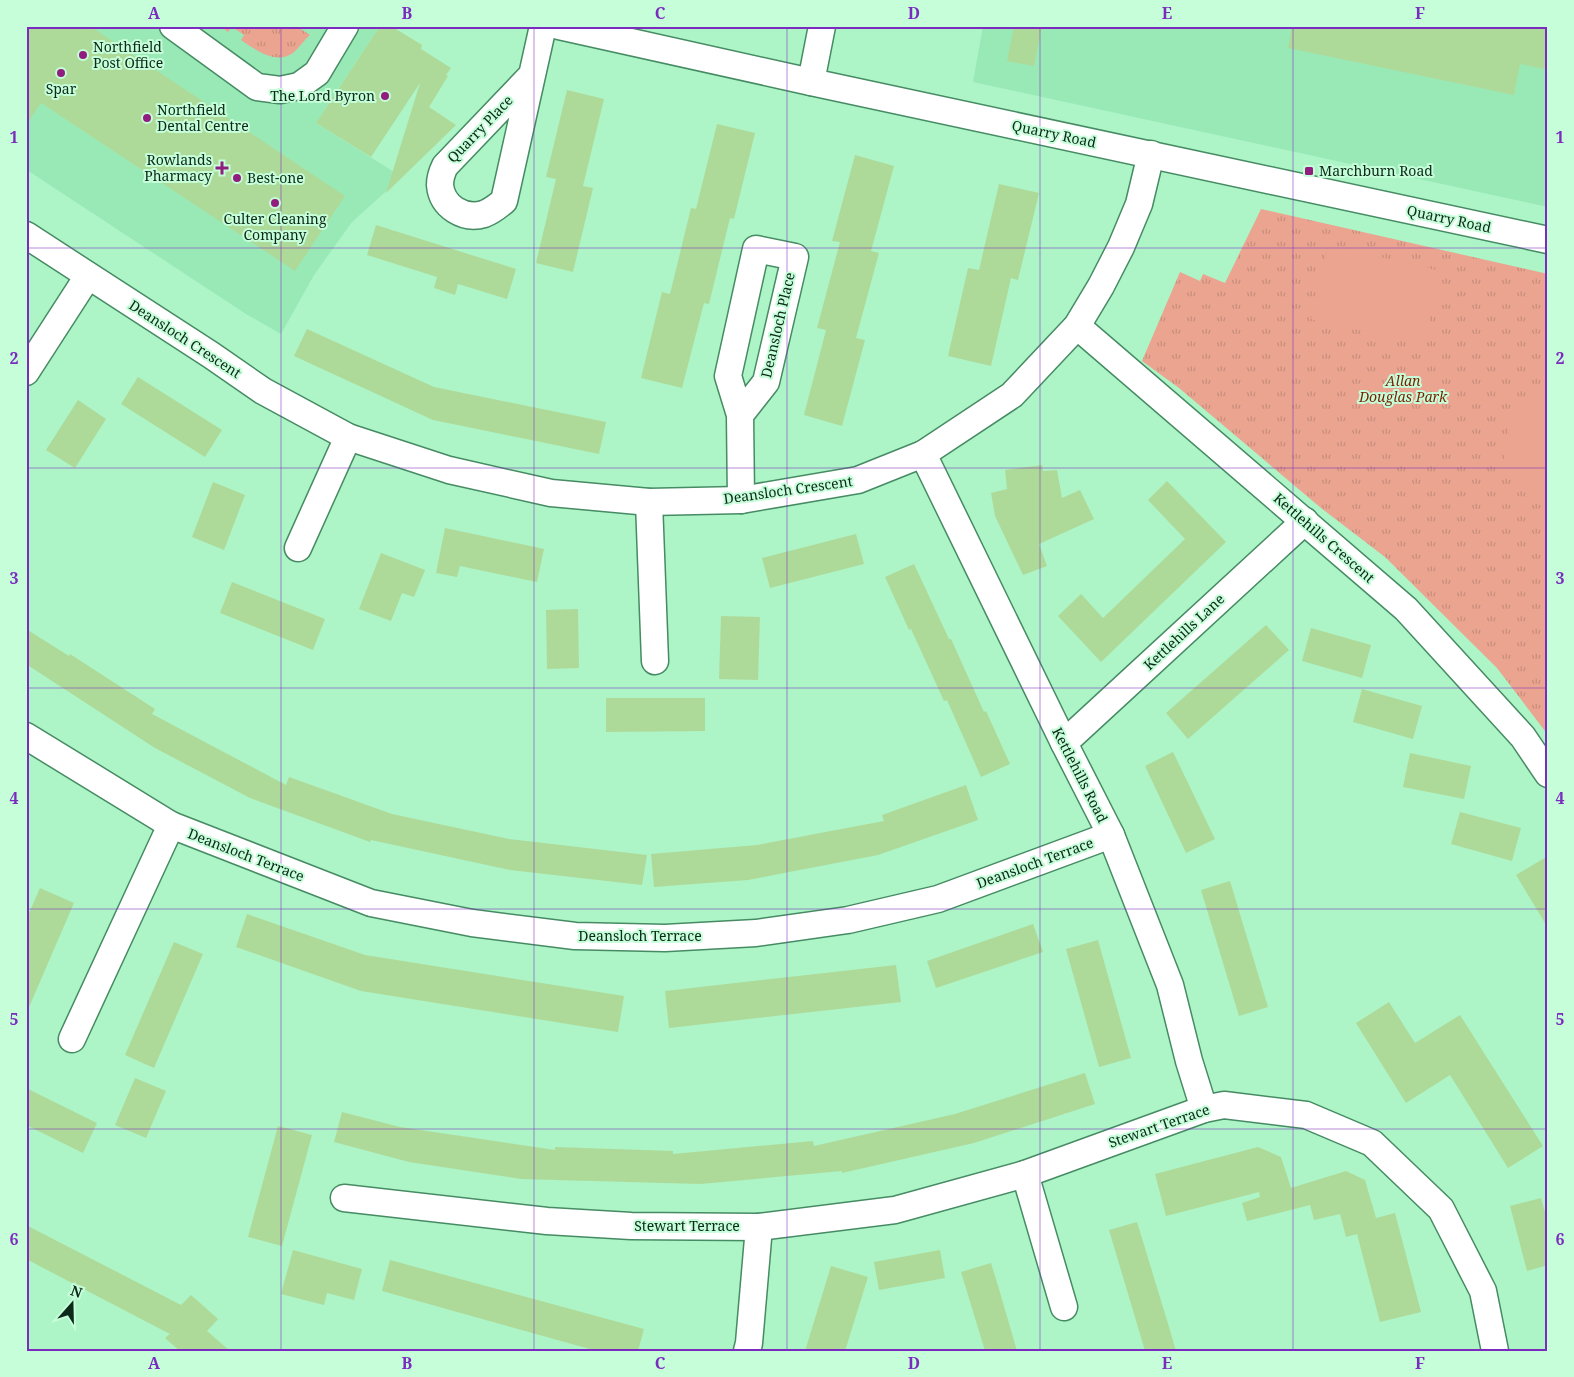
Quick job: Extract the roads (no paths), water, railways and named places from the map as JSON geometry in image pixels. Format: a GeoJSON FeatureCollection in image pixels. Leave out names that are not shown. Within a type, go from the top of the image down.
{"type":"FeatureCollection","features":[{"type":"Feature","properties":{"kind":"street"},"geometry":{"type":"LineString","coordinates":[[173,26],[257,87],[280,90],[299,86],[317,73],[345,26]]}},
{"type":"Feature","properties":{"kind":"street","name":"Quarry Place"},"geometry":{"type":"LineString","coordinates":[[531,76],[445,166],[440,184],[442,194],[447,203],[463,214],[474,216],[484,214],[495,209],[504,201],[543,26]]}},
{"type":"Feature","properties":{"kind":"street","name":"Quarry Road"},"geometry":{"type":"LineString","coordinates":[[560,26],[811,82],[1548,240]]}},
{"type":"Feature","properties":{"kind":"street"},"geometry":{"type":"LineString","coordinates":[[811,82],[822,26]]}},
{"type":"Feature","properties":{"kind":"street","name":"Deansloch Crescent"},"geometry":{"type":"LineString","coordinates":[[26,235],[212,355],[263,391],[348,437],[449,470],[552,493],[649,502],[742,500],[858,480],[923,454],[1012,395],[1077,326],[1101,286],[1121,247],[1139,204],[1151,154]]}},
{"type":"Feature","properties":{"kind":"street","name":"Deansloch Place"},"geometry":{"type":"LineString","coordinates":[[740,415],[766,382],[795,256],[756,249],[728,376],[740,415],[742,500]]}},
{"type":"Feature","properties":{"kind":"street"},"geometry":{"type":"LineString","coordinates":[[26,372],[88,276]]}},
{"type":"Feature","properties":{"kind":"street","name":"Kettlehills Crescent"},"geometry":{"type":"LineString","coordinates":[[1077,326],[1406,609],[1523,737],[1548,774]]}},
{"type":"Feature","properties":{"kind":"street"},"geometry":{"type":"LineString","coordinates":[[298,548],[348,437]]}},
{"type":"Feature","properties":{"kind":"street","name":"Kettlehills Road"},"geometry":{"type":"LineString","coordinates":[[923,454],[1111,835],[1170,985],[1189,1061],[1204,1109]]}},
{"type":"Feature","properties":{"kind":"street"},"geometry":{"type":"LineString","coordinates":[[649,502],[655,661]]}},
{"type":"Feature","properties":{"kind":"street","name":"Kettlehills Lane"},"geometry":{"type":"LineString","coordinates":[[1064,743],[1304,521]]}},
{"type":"Feature","properties":{"kind":"street","name":"Deansloch Terrace"},"geometry":{"type":"LineString","coordinates":[[26,736],[171,826],[371,903],[472,923],[574,936],[665,938],[756,933],[848,920],[938,899],[1111,835]]}},
{"type":"Feature","properties":{"kind":"street","name":"Deansloch Terrace"},"geometry":{"type":"LineString","coordinates":[[72,1039],[171,826]]}},
{"type":"Feature","properties":{"kind":"street","name":"Stewart Terrace"},"geometry":{"type":"LineString","coordinates":[[344,1198],[547,1221],[631,1226],[759,1226],[895,1210],[1026,1174],[1204,1109],[1224,1105],[1306,1115],[1372,1144],[1441,1209],[1483,1291],[1495,1351]]}},
{"type":"Feature","properties":{"kind":"street"},"geometry":{"type":"LineString","coordinates":[[1026,1174],[1064,1308]]}},
{"type":"Feature","properties":{"kind":"street"},"geometry":{"type":"LineString","coordinates":[[747,1351],[759,1226]]}},
{"type":"Feature","properties":{"kind":"place","name":"Northfield Post Office"},"geometry":{"type":"Point","coordinates":[83,55]}},
{"type":"Feature","properties":{"kind":"place","name":"Spar"},"geometry":{"type":"Point","coordinates":[61,73]}},
{"type":"Feature","properties":{"kind":"place","name":"The Lord Byron"},"geometry":{"type":"Point","coordinates":[385,96]}},
{"type":"Feature","properties":{"kind":"place","name":"Northfield Dental Centre"},"geometry":{"type":"Point","coordinates":[147,118]}},
{"type":"Feature","properties":{"kind":"place","name":"Rowlands Pharmacy"},"geometry":{"type":"Point","coordinates":[222,168]}},
{"type":"Feature","properties":{"kind":"place","name":"Marchburn Road"},"geometry":{"type":"Point","coordinates":[1309,171]}},
{"type":"Feature","properties":{"kind":"place","name":"Best-one"},"geometry":{"type":"Point","coordinates":[237,178]}},
{"type":"Feature","properties":{"kind":"place","name":"Culter Cleaning Company"},"geometry":{"type":"Point","coordinates":[275,203]}},
{"type":"Feature","properties":{"kind":"park label","name":"Allan Douglas Park"},"geometry":{"type":"Point","coordinates":[1403,390]}}]}
